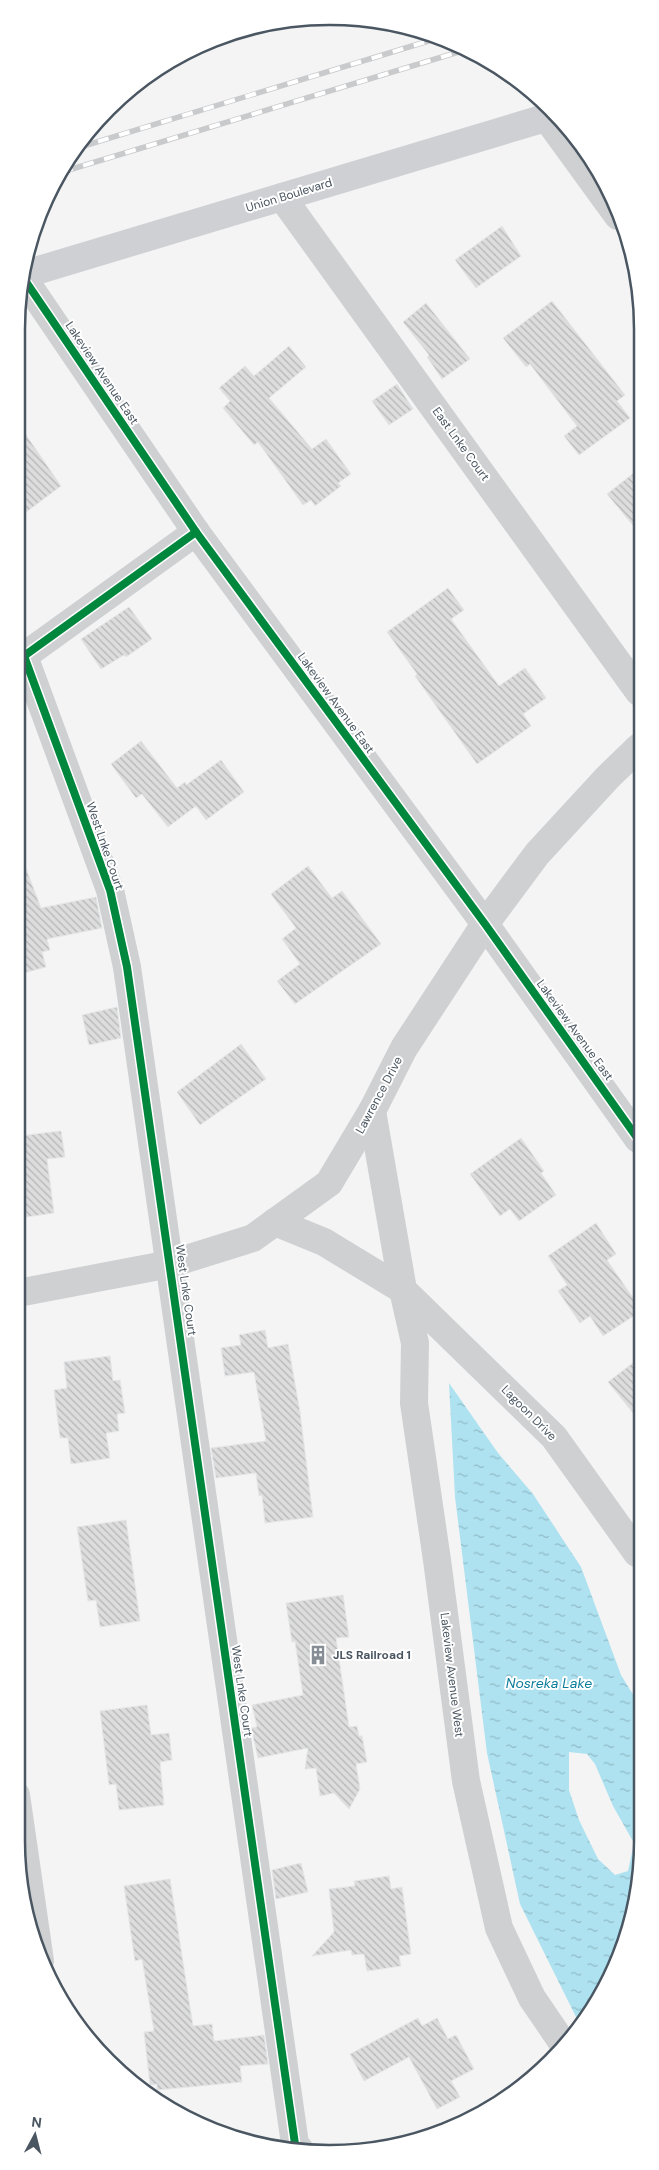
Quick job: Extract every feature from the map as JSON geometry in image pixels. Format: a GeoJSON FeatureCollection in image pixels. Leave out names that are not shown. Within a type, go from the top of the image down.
{"type":"FeatureCollection","features":[{"type":"Feature","properties":{"kind":"main road","name":"Union Boulevard"},"geometry":{"type":"LineString","coordinates":[[31,272],[547,117]]}},
{"type":"Feature","properties":{"kind":"street"},"geometry":{"type":"LineString","coordinates":[[562,134],[600,189]]}},
{"type":"Feature","properties":{"kind":"street","name":"East Lnke Court"},"geometry":{"type":"LineString","coordinates":[[282,197],[634,685]]}},
{"type":"Feature","properties":{"kind":"street","name":"Lakeview Avenue East"},"geometry":{"type":"LineString","coordinates":[[29,285],[196,532],[485,924],[634,1132]]}},
{"type":"Feature","properties":{"kind":"street","name":"West Lnke Court"},"geometry":{"type":"LineString","coordinates":[[25,655],[196,532]]}},
{"type":"Feature","properties":{"kind":"street","name":"West Lnke Court"},"geometry":{"type":"LineString","coordinates":[[25,659],[110,890],[127,967],[295,2142]]}},
{"type":"Feature","properties":{"kind":"street","name":"Lawrence Drive"},"geometry":{"type":"LineString","coordinates":[[25,1292],[170,1264],[253,1238],[329,1183],[372,1111],[404,1048],[485,924],[537,854],[608,777],[634,752]]}},
{"type":"Feature","properties":{"kind":"street"},"geometry":{"type":"LineString","coordinates":[[372,1111],[402,1290]]}},
{"type":"Feature","properties":{"kind":"street","name":"Lagoon Drive"},"geometry":{"type":"LineString","coordinates":[[275,1222],[324,1242],[402,1290],[554,1437],[634,1549]]}},
{"type":"Feature","properties":{"kind":"street","name":"Lakeview Avenue West"},"geometry":{"type":"LineString","coordinates":[[402,1290],[415,1343],[414,1403],[466,1781],[499,1928],[532,1998],[560,2039]]}},
{"type":"Feature","properties":{"kind":"street"},"geometry":{"type":"LineString","coordinates":[[27,1872],[32,1904]]}},
{"type":"Feature","properties":{"kind":"water","name":"Nosreka Lake"},"geometry":{"type":"Polygon","coordinates":[[[449,1383],[498,1453],[533,1494],[581,1567],[621,1675],[634,1696],[634,1843],[613,1806],[595,1764],[587,1754],[569,1752],[569,1790],[579,1820],[598,1859],[615,1875],[628,1871],[634,1844],[628,1900],[618,1938],[603,1975],[577,2018],[520,1904],[487,1753],[455,1497],[449,1383]]]}},
{"type":"Feature","properties":{"kind":"building"},"geometry":{"type":"Polygon","coordinates":[[[502,226],[521,256],[476,288],[455,260],[502,226]]]}},
{"type":"Feature","properties":{"kind":"building"},"geometry":{"type":"Polygon","coordinates":[[[552,301],[625,395],[617,401],[630,418],[579,455],[564,436],[577,426],[530,364],[526,367],[503,338],[552,301]]]}},
{"type":"Feature","properties":{"kind":"building"},"geometry":{"type":"Polygon","coordinates":[[[426,303],[470,359],[442,379],[427,357],[429,355],[403,322],[426,303]]]}},
{"type":"Feature","properties":{"kind":"building"},"geometry":{"type":"Polygon","coordinates":[[[289,346],[306,367],[269,398],[312,449],[326,439],[351,474],[338,483],[341,486],[315,506],[311,500],[303,505],[258,442],[254,445],[223,408],[230,401],[219,388],[245,366],[254,376],[289,346]]]}},
{"type":"Feature","properties":{"kind":"building"},"geometry":{"type":"Polygon","coordinates":[[[397,384],[413,409],[389,425],[372,401],[397,384]]]}},
{"type":"Feature","properties":{"kind":"building"},"geometry":{"type":"Polygon","coordinates":[[[25,433],[61,486],[25,513],[25,433]]]}},
{"type":"Feature","properties":{"kind":"building"},"geometry":{"type":"Polygon","coordinates":[[[634,473],[634,527],[607,494],[634,473]]]}},
{"type":"Feature","properties":{"kind":"building"},"geometry":{"type":"Polygon","coordinates":[[[448,588],[464,610],[451,619],[499,686],[525,668],[546,698],[523,714],[531,726],[477,764],[415,676],[417,674],[387,632],[448,588]]]}},
{"type":"Feature","properties":{"kind":"building"},"geometry":{"type":"Polygon","coordinates":[[[129,607],[152,639],[126,657],[124,655],[101,669],[81,639],[129,607]]]}},
{"type":"Feature","properties":{"kind":"building"},"geometry":{"type":"Polygon","coordinates":[[[141,741],[177,788],[185,782],[186,785],[221,760],[244,792],[206,820],[196,806],[168,827],[142,794],[136,798],[111,764],[141,741]]]}},
{"type":"Feature","properties":{"kind":"building"},"geometry":{"type":"Polygon","coordinates":[[[25,866],[41,908],[96,897],[102,928],[47,939],[50,950],[42,952],[46,967],[25,973],[25,866]]]}},
{"type":"Feature","properties":{"kind":"building"},"geometry":{"type":"Polygon","coordinates":[[[308,866],[332,898],[342,891],[381,944],[295,1004],[277,981],[300,964],[282,939],[296,928],[271,894],[308,866]]]}},
{"type":"Feature","properties":{"kind":"building"},"geometry":{"type":"Polygon","coordinates":[[[117,1007],[121,1038],[89,1045],[82,1015],[117,1007]]]}},
{"type":"Feature","properties":{"kind":"building"},"geometry":{"type":"Polygon","coordinates":[[[241,1044],[266,1079],[200,1125],[177,1092],[241,1044]]]}},
{"type":"Feature","properties":{"kind":"building"},"geometry":{"type":"Polygon","coordinates":[[[61,1131],[65,1157],[47,1159],[54,1213],[25,1217],[25,1135],[61,1131]]]}},
{"type":"Feature","properties":{"kind":"building"},"geometry":{"type":"Polygon","coordinates":[[[521,1138],[544,1171],[541,1173],[556,1195],[519,1221],[510,1209],[500,1216],[470,1174],[521,1138]]]}},
{"type":"Feature","properties":{"kind":"building"},"geometry":{"type":"Polygon","coordinates":[[[596,1223],[616,1254],[607,1260],[634,1299],[634,1316],[603,1336],[590,1316],[580,1323],[558,1291],[567,1285],[548,1256],[596,1223]]]}},
{"type":"Feature","properties":{"kind":"building"},"geometry":{"type":"Polygon","coordinates":[[[265,1330],[268,1348],[288,1344],[300,1412],[313,1517],[265,1523],[262,1495],[259,1496],[256,1473],[216,1478],[211,1448],[266,1441],[254,1372],[225,1376],[221,1348],[241,1345],[239,1335],[265,1330]]]}},
{"type":"Feature","properties":{"kind":"building"},"geometry":{"type":"Polygon","coordinates":[[[110,1356],[113,1381],[120,1380],[125,1413],[117,1414],[119,1431],[106,1433],[110,1458],[71,1464],[68,1438],[60,1438],[54,1390],[67,1388],[64,1362],[110,1356]]]}},
{"type":"Feature","properties":{"kind":"building"},"geometry":{"type":"Polygon","coordinates":[[[634,1362],[634,1414],[608,1382],[634,1362]]]}},
{"type":"Feature","properties":{"kind":"building"},"geometry":{"type":"Polygon","coordinates":[[[126,1520],[140,1621],[100,1627],[96,1600],[88,1601],[77,1527],[126,1520]]]}},
{"type":"Feature","properties":{"kind":"building"},"geometry":{"type":"Polygon","coordinates":[[[343,1595],[349,1637],[336,1638],[349,1727],[357,1726],[359,1736],[362,1736],[367,1762],[356,1764],[360,1789],[349,1809],[334,1793],[320,1796],[316,1768],[305,1769],[308,1748],[258,1758],[251,1728],[257,1727],[252,1705],[303,1695],[295,1641],[292,1642],[286,1603],[343,1595]]]}},
{"type":"Feature","properties":{"kind":"building"},"geometry":{"type":"Polygon","coordinates":[[[147,1705],[151,1735],[169,1733],[172,1760],[160,1762],[164,1805],[119,1810],[116,1784],[109,1785],[100,1711],[147,1705]]]}},
{"type":"Feature","properties":{"kind":"building"},"geometry":{"type":"Polygon","coordinates":[[[301,1863],[308,1892],[276,1899],[272,1870],[301,1863]]]}},
{"type":"Feature","properties":{"kind":"building"},"geometry":{"type":"Polygon","coordinates":[[[389,1876],[391,1889],[402,1887],[411,1954],[399,1956],[401,1966],[367,1971],[364,1954],[352,1955],[351,1950],[312,1956],[334,1932],[329,1889],[355,1886],[354,1881],[389,1876]]]}},
{"type":"Feature","properties":{"kind":"building"},"geometry":{"type":"Polygon","coordinates":[[[170,1879],[193,2026],[212,2024],[214,2041],[264,2035],[268,2064],[240,2066],[242,2082],[157,2090],[157,2084],[150,2085],[144,2032],[154,2031],[142,1959],[135,1961],[124,1886],[170,1879]]]}},
{"type":"Feature","properties":{"kind":"building"},"geometry":{"type":"Polygon","coordinates":[[[418,2018],[422,2026],[437,2018],[448,2039],[456,2035],[474,2069],[451,2081],[460,2097],[437,2109],[409,2057],[364,2081],[350,2054],[418,2018]]]}},
{"type":"Feature","properties":{"kind":"railway"},"geometry":{"type":"LineString","coordinates":[[87,145],[428,41]]}},
{"type":"Feature","properties":{"kind":"railway"},"geometry":{"type":"LineString","coordinates":[[70,169],[456,53]]}},
{"type":"Feature","properties":{"kind":"cycle path"},"geometry":{"type":"LineString","coordinates":[[29,286],[196,532],[485,924],[634,1133]]}},
{"type":"Feature","properties":{"kind":"cycle path"},"geometry":{"type":"LineString","coordinates":[[25,655],[196,532]]}},
{"type":"Feature","properties":{"kind":"cycle path"},"geometry":{"type":"LineString","coordinates":[[25,659],[110,890],[127,967],[295,2142]]}},
{"type":"Feature","properties":{"kind":"place","name":"JLS Railroad 1"},"geometry":{"type":"Point","coordinates":[318,1655]}}]}
